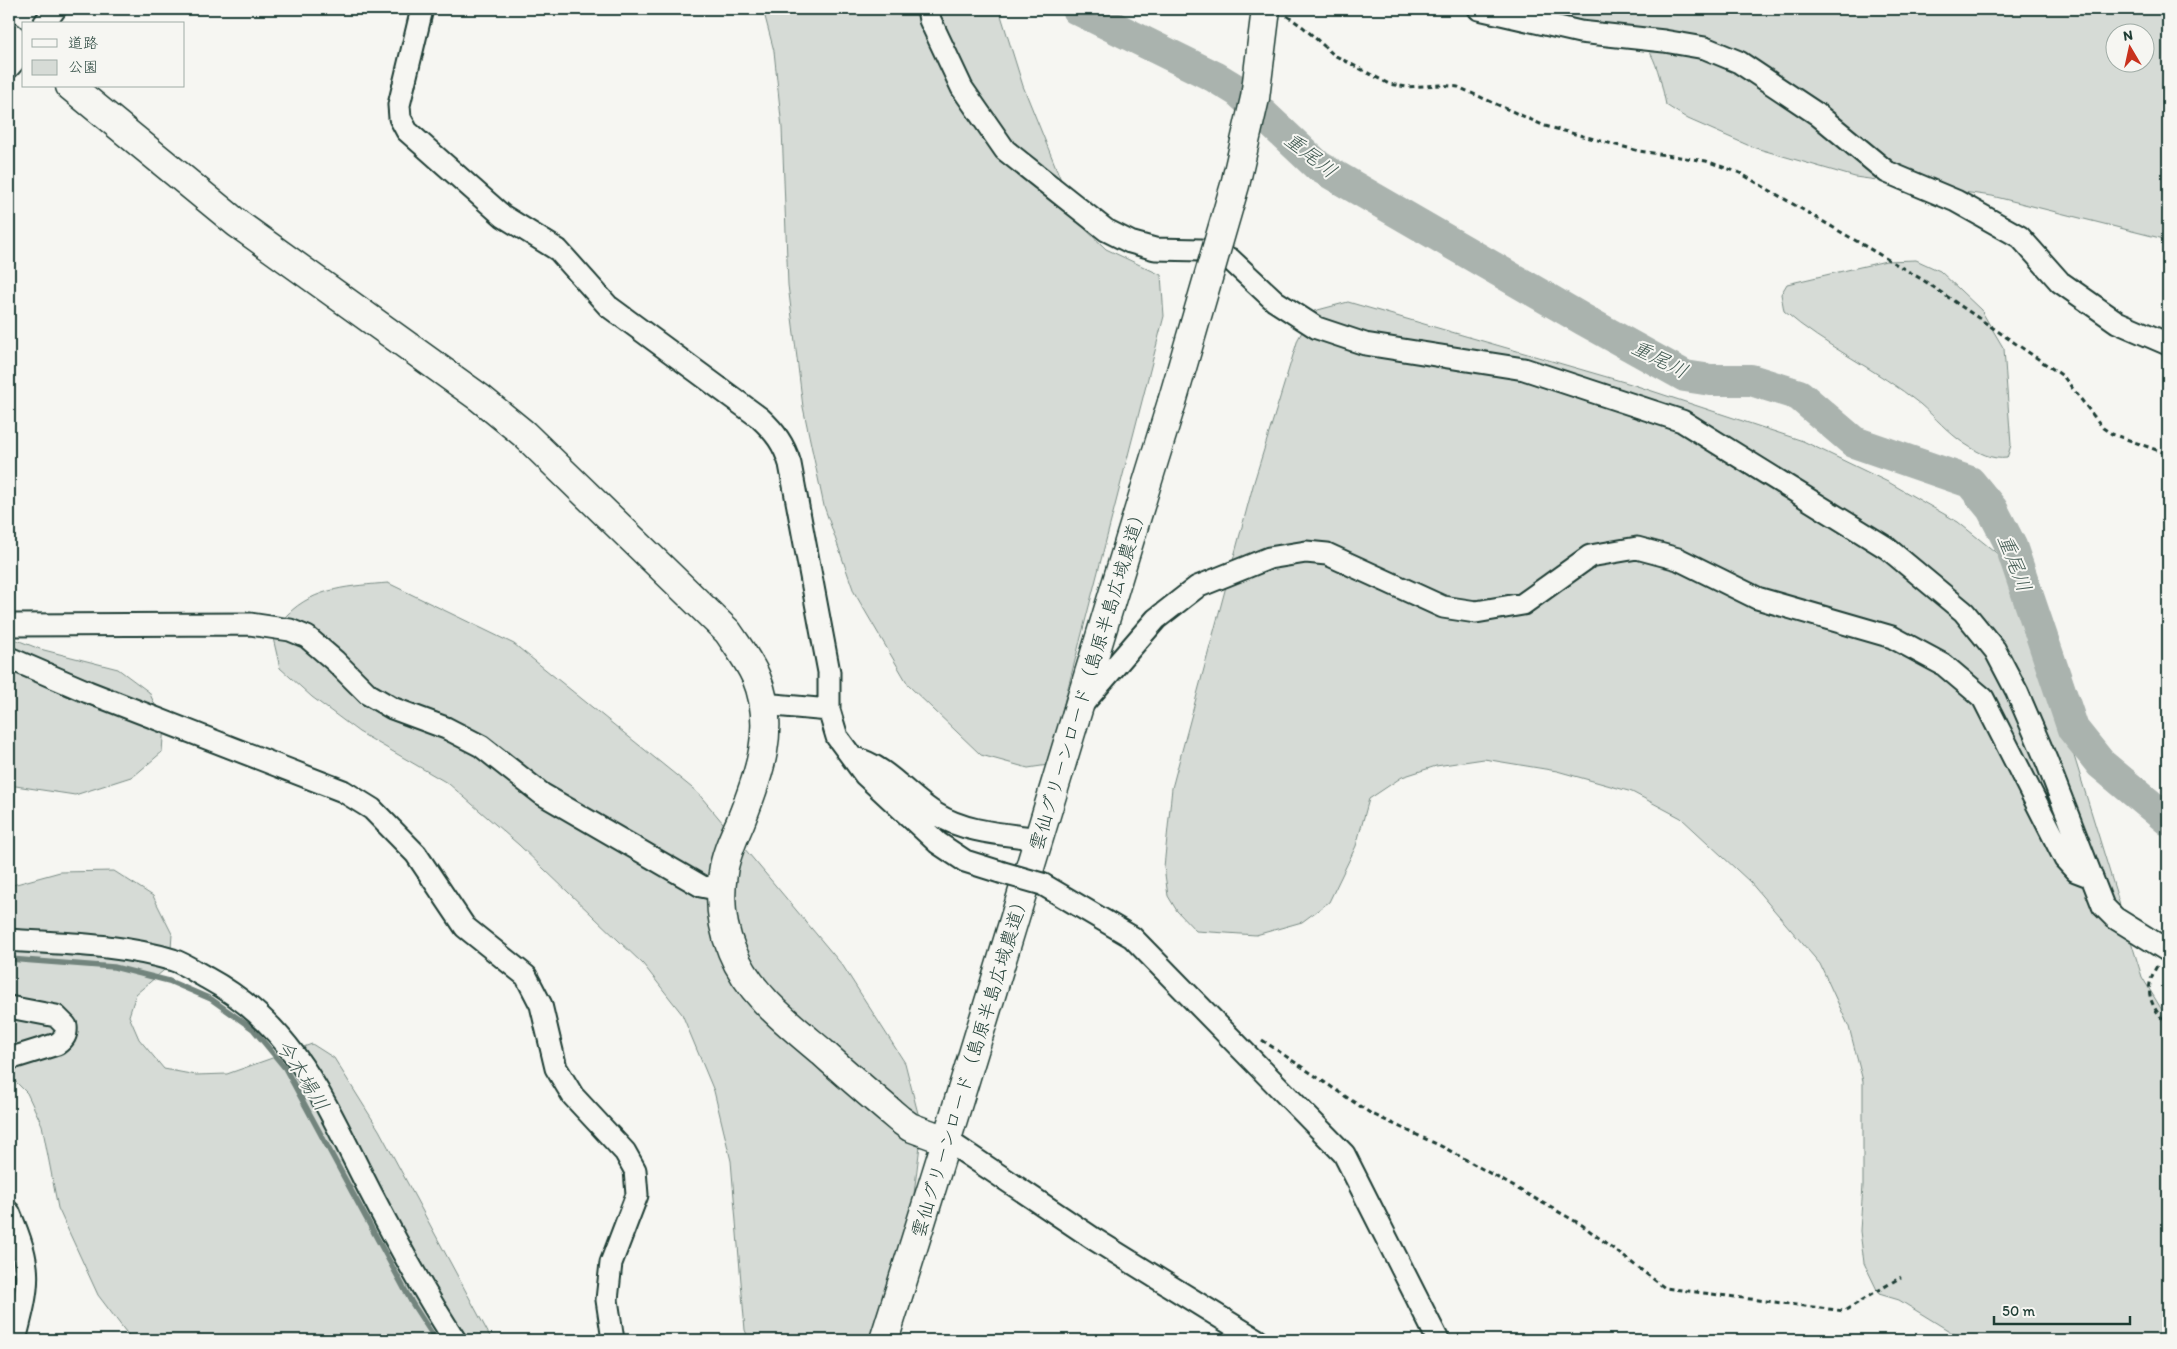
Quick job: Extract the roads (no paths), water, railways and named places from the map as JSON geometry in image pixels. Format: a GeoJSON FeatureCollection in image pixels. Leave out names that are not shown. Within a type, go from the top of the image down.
{"type":"FeatureCollection","features":[{"type":"Feature","properties":{"kind":"street"},"geometry":{"type":"LineString","coordinates":[[45,22],[55,9]]}},
{"type":"Feature","properties":{"kind":"street"},"geometry":{"type":"LineString","coordinates":[[422,9],[399,105],[400,118],[407,130],[503,216],[558,250],[608,306],[760,418],[775,432],[785,448],[829,672],[829,710],[837,737],[852,757],[878,788],[938,843],[966,861],[1042,884],[1132,937],[1344,1154],[1438,1340]]}},
{"type":"Feature","properties":{"kind":"street"},"geometry":{"type":"LineString","coordinates":[[928,9],[930,20],[962,88],[1005,150],[1106,230],[1130,242],[1155,249],[1201,250],[1230,259],[1275,301],[1317,328],[1365,344],[1524,369],[1682,420],[1888,548],[1964,612],[1995,650],[2017,692],[2047,762],[2103,906],[2115,918],[2167,951]]}},
{"type":"Feature","properties":{"kind":"street"},"geometry":{"type":"LineString","coordinates":[[1479,9],[1580,32],[1664,41],[1705,48],[1739,62],[1817,114],[1887,172],[1956,201],[2020,237],[2060,282],[2117,322],[2168,344]]}},
{"type":"Feature","properties":{"kind":"street","name":"雲仙グリーンロード（島原半島広域農道）"},"geometry":{"type":"LineString","coordinates":[[884,1340],[948,1141],[1040,839],[1076,712],[1172,402],[1235,185],[1275,11]]}},
{"type":"Feature","properties":{"kind":"street"},"geometry":{"type":"LineString","coordinates":[[9,36],[22,47]]}},
{"type":"Feature","properties":{"kind":"street"},"geometry":{"type":"LineString","coordinates":[[9,67],[22,51]]}},
{"type":"Feature","properties":{"kind":"street"},"geometry":{"type":"LineString","coordinates":[[72,88],[238,224],[472,393],[524,434],[728,632],[744,655],[756,678],[764,704],[766,732],[763,759],[756,783],[730,846],[723,872],[724,925],[732,952],[749,981],[773,1010],[910,1127],[948,1141],[1094,1239],[1256,1340]]}},
{"type":"Feature","properties":{"kind":"street"},"geometry":{"type":"LineString","coordinates":[[1076,712],[1156,619],[1198,587],[1269,558],[1306,552],[1327,554],[1442,607],[1476,612],[1523,604],[1590,556],[1637,548],[1678,559],[1757,598],[1892,638],[1944,664],[1983,698],[2065,859],[2076,871],[2090,876]]}},
{"type":"Feature","properties":{"kind":"street"},"geometry":{"type":"LineString","coordinates":[[9,625],[250,624],[290,630],[307,637],[376,699],[392,708],[446,728],[481,746],[542,794],[576,815],[701,886],[722,890]]}},
{"type":"Feature","properties":{"kind":"street"},"geometry":{"type":"LineString","coordinates":[[9,658],[115,703],[343,791],[372,809],[416,854],[465,927],[526,976],[541,1005],[556,1068],[573,1096],[625,1152],[635,1170],[637,1195],[612,1263],[607,1300],[613,1340]]}},
{"type":"Feature","properties":{"kind":"street"},"geometry":{"type":"LineString","coordinates":[[764,704],[829,710]]}},
{"type":"Feature","properties":{"kind":"street"},"geometry":{"type":"LineString","coordinates":[[852,757],[863,760],[880,769],[936,815],[968,828],[1040,839]]}},
{"type":"Feature","properties":{"kind":"street"},"geometry":{"type":"LineString","coordinates":[[9,940],[119,948],[175,961],[218,984],[251,1006],[278,1031],[312,1078],[391,1232],[434,1308],[455,1340]]}},
{"type":"Feature","properties":{"kind":"street"},"geometry":{"type":"LineString","coordinates":[[9,1006],[56,1016],[66,1026],[67,1033],[56,1044],[9,1059]]}},
{"type":"Feature","properties":{"kind":"street"},"geometry":{"type":"LineString","coordinates":[[9,1212],[20,1238],[28,1275],[27,1294],[15,1340]]}},
{"type":"Feature","properties":{"kind":"waterway","name":"重尾川"},"geometry":{"type":"LineString","coordinates":[[1077,9],[1215,77],[1238,91],[1318,166],[1584,320],[1685,376],[1711,380],[1751,380],[1799,395],[1854,442],[1970,482],[1992,509],[2011,546],[2073,729],[2101,764],[2168,820]]}},
{"type":"Feature","properties":{"kind":"waterway","name":"今木場川"},"geometry":{"type":"LineString","coordinates":[[9,959],[114,967],[169,981],[211,999],[253,1029],[285,1068],[412,1303],[436,1340]]}}]}
